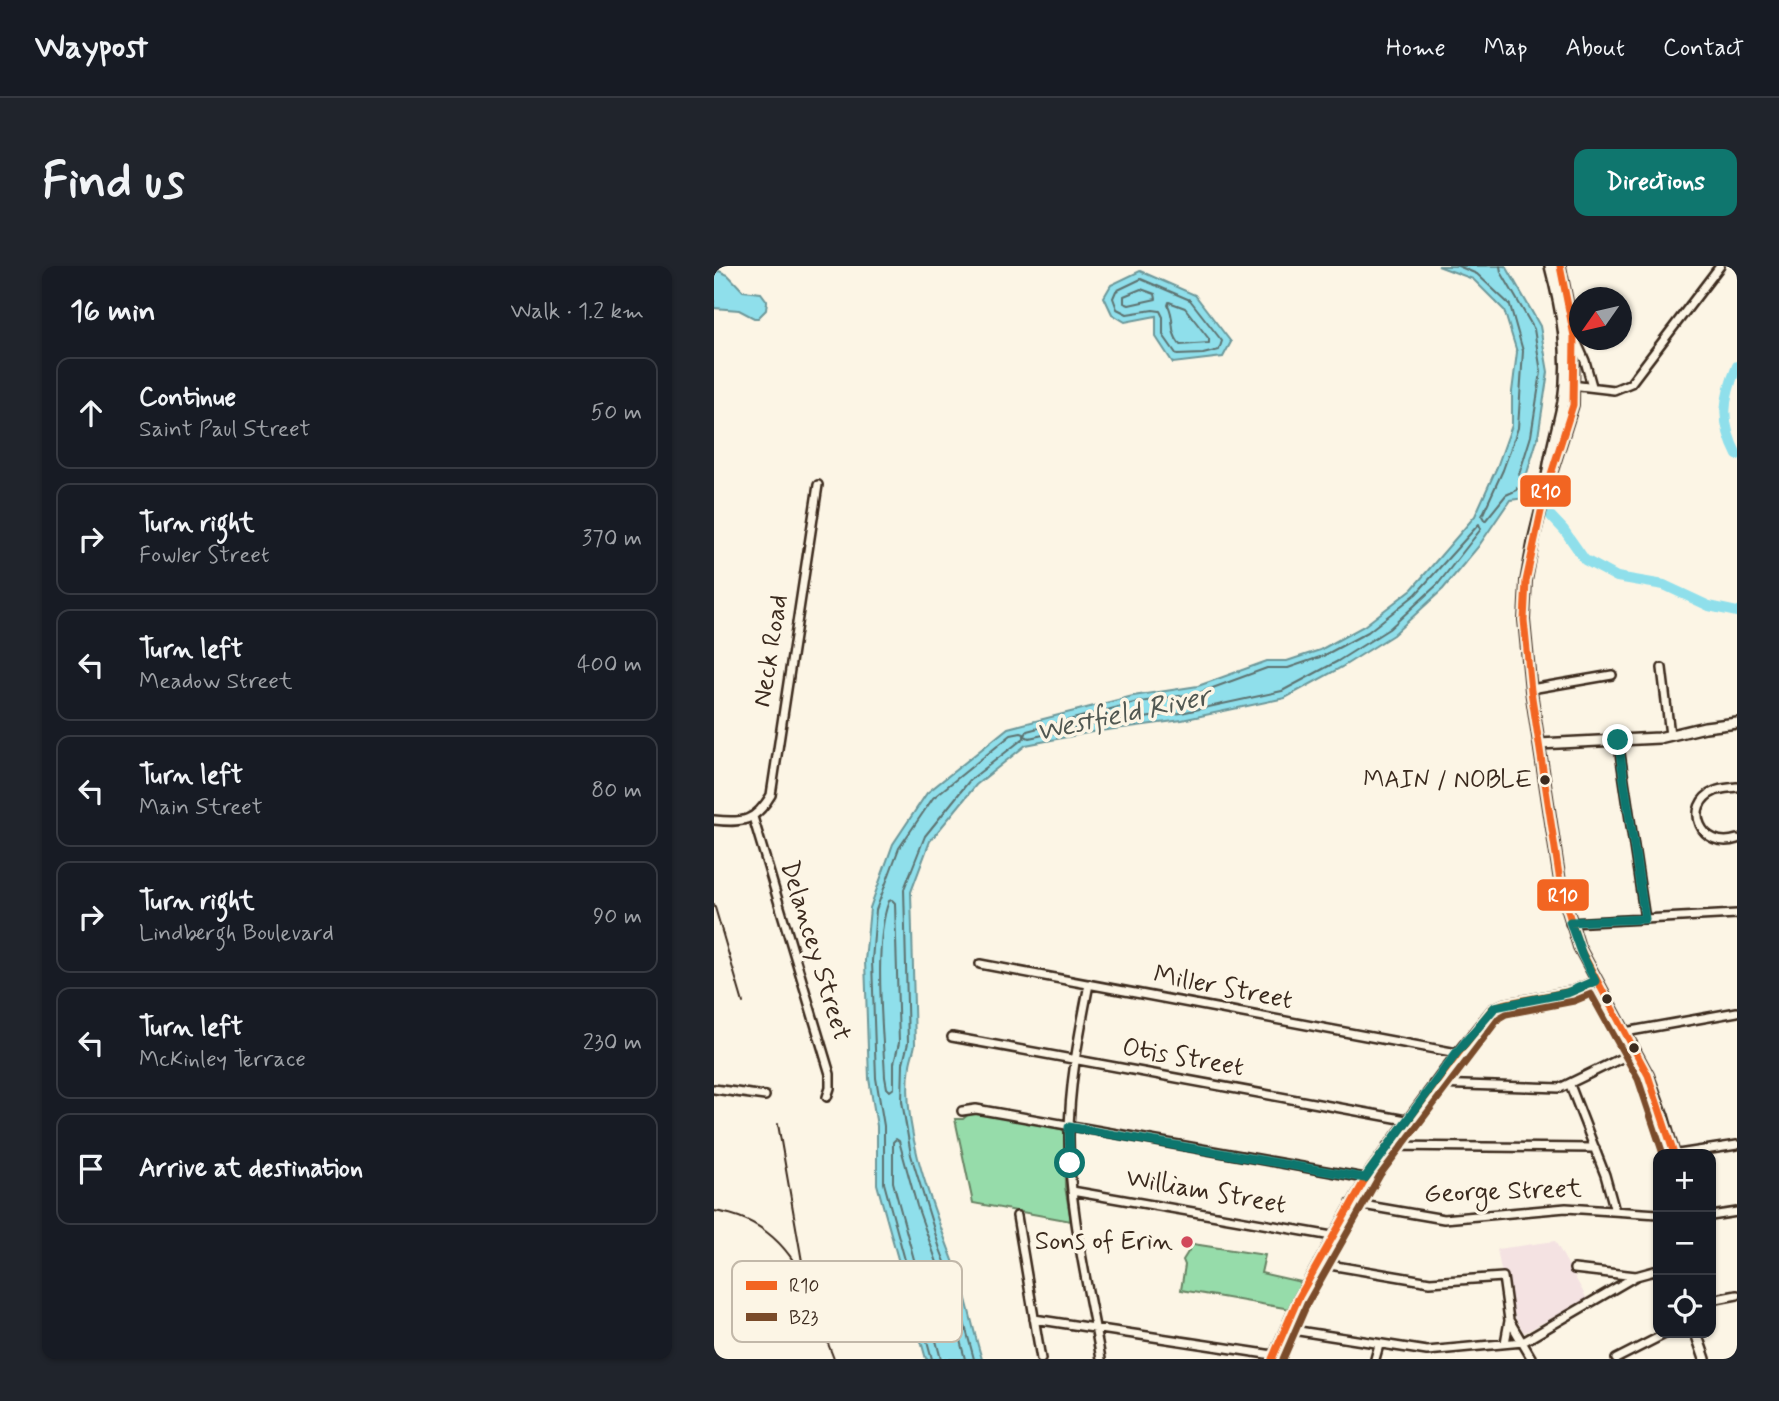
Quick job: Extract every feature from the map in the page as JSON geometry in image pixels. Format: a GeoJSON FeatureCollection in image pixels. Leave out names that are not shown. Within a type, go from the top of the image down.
{"type":"FeatureCollection","features":[{"type":"Feature","properties":{"kind":"main road"},"geometry":{"type":"LineString","coordinates":[[1550,266],[1565,334],[1569,385]]}},
{"type":"Feature","properties":{"kind":"main road"},"geometry":{"type":"LineString","coordinates":[[1560,266],[1569,311]]}},
{"type":"Feature","properties":{"kind":"main road"},"geometry":{"type":"LineString","coordinates":[[1573,350],[1569,385],[1549,459],[1524,599],[1531,689],[1562,888],[1570,922],[1595,981],[1636,1051],[1674,1149]]}},
{"type":"Feature","properties":{"kind":"main road"},"geometry":{"type":"LineString","coordinates":[[1539,744],[1659,738],[1705,726],[1737,723]]}},
{"type":"Feature","properties":{"kind":"main road"},"geometry":{"type":"LineString","coordinates":[[1698,1338],[1705,1359]]}},
{"type":"Feature","properties":{"kind":"street"},"geometry":{"type":"LineString","coordinates":[[1569,385],[1615,390],[1631,383],[1720,266]]}},
{"type":"Feature","properties":{"kind":"street"},"geometry":{"type":"LineString","coordinates":[[1580,350],[1592,386]]}},
{"type":"Feature","properties":{"kind":"street","name":"Neck Road"},"geometry":{"type":"LineString","coordinates":[[753,817],[764,807],[771,795],[818,485]]}},
{"type":"Feature","properties":{"kind":"street"},"geometry":{"type":"LineString","coordinates":[[1661,668],[1670,735]]}},
{"type":"Feature","properties":{"kind":"street"},"geometry":{"type":"LineString","coordinates":[[1531,689],[1612,676]]}},
{"type":"Feature","properties":{"kind":"street"},"geometry":{"type":"LineString","coordinates":[[1618,740],[1645,919]]}},
{"type":"Feature","properties":{"kind":"street"},"geometry":{"type":"LineString","coordinates":[[1737,788],[1711,793],[1702,802],[1698,814],[1701,827],[1712,839],[1725,842],[1737,839]]}},
{"type":"Feature","properties":{"kind":"street"},"geometry":{"type":"LineString","coordinates":[[714,820],[738,821],[753,817]]}},
{"type":"Feature","properties":{"kind":"street","name":"Delancey Street"},"geometry":{"type":"LineString","coordinates":[[753,817],[830,1074],[828,1097]]}},
{"type":"Feature","properties":{"kind":"street"},"geometry":{"type":"LineString","coordinates":[[1570,922],[1737,914]]}},
{"type":"Feature","properties":{"kind":"street","name":"Miller Street"},"geometry":{"type":"LineString","coordinates":[[981,964],[1457,1052]]}},
{"type":"Feature","properties":{"kind":"street"},"geometry":{"type":"LineString","coordinates":[[1034,1319],[1273,1357],[1318,1262],[1365,1178],[1457,1052],[1497,1006],[1567,993],[1595,981]]}},
{"type":"Feature","properties":{"kind":"street"},"geometry":{"type":"LineString","coordinates":[[1088,984],[1074,1059],[1069,1127],[1072,1191],[1101,1359]]}},
{"type":"Feature","properties":{"kind":"street"},"geometry":{"type":"LineString","coordinates":[[1625,1032],[1737,1012]]}},
{"type":"Feature","properties":{"kind":"street","name":"Otis Street"},"geometry":{"type":"LineString","coordinates":[[952,1037],[1406,1120]]}},
{"type":"Feature","properties":{"kind":"street"},"geometry":{"type":"LineString","coordinates":[[1433,1084],[1555,1088],[1570,1085],[1636,1051]]}},
{"type":"Feature","properties":{"kind":"street"},"geometry":{"type":"LineString","coordinates":[[1570,1085],[1595,1148],[1615,1211]]}},
{"type":"Feature","properties":{"kind":"street"},"geometry":{"type":"LineString","coordinates":[[714,1089],[765,1096]]}},
{"type":"Feature","properties":{"kind":"street"},"geometry":{"type":"LineString","coordinates":[[962,1111],[976,1110],[1365,1178]]}},
{"type":"Feature","properties":{"kind":"street"},"geometry":{"type":"LineString","coordinates":[[1710,1149],[1737,1145]]}},
{"type":"Feature","properties":{"kind":"street"},"geometry":{"type":"LineString","coordinates":[[1387,1146],[1595,1148]]}},
{"type":"Feature","properties":{"kind":"street","name":"William Street"},"geometry":{"type":"LineString","coordinates":[[1072,1191],[1332,1236]]}},
{"type":"Feature","properties":{"kind":"street","name":"George Street"},"geometry":{"type":"LineString","coordinates":[[1351,1203],[1444,1219],[1566,1208],[1653,1214]]}},
{"type":"Feature","properties":{"kind":"street"},"geometry":{"type":"LineString","coordinates":[[1716,1215],[1737,1212]]}},
{"type":"Feature","properties":{"kind":"street"},"geometry":{"type":"LineString","coordinates":[[1017,1216],[1041,1359]]}},
{"type":"Feature","properties":{"kind":"street"},"geometry":{"type":"LineString","coordinates":[[1318,1262],[1430,1282],[1503,1277],[1509,1320],[1505,1343]]}},
{"type":"Feature","properties":{"kind":"street"},"geometry":{"type":"LineString","coordinates":[[1574,1269],[1636,1276]]}},
{"type":"Feature","properties":{"kind":"street"},"geometry":{"type":"LineString","coordinates":[[1286,1329],[1427,1351],[1523,1342],[1636,1276],[1653,1271]]}},
{"type":"Feature","properties":{"kind":"street"},"geometry":{"type":"LineString","coordinates":[[1716,1299],[1737,1295]]}},
{"type":"Feature","properties":{"kind":"street"},"geometry":{"type":"LineString","coordinates":[[1509,1320],[1532,1359]]}},
{"type":"Feature","properties":{"kind":"street"},"geometry":{"type":"LineString","coordinates":[[1616,1359],[1657,1338]]}},
{"type":"Feature","properties":{"kind":"street"},"geometry":{"type":"LineString","coordinates":[[1375,1359],[1379,1345]]}},
{"type":"Feature","properties":{"kind":"shaded area"},"geometry":{"type":"Polygon","coordinates":[[[1555,1241],[1587,1299],[1524,1333],[1512,1312],[1509,1280],[1501,1270],[1497,1249],[1555,1241]]]}},
{"type":"Feature","properties":{"kind":"green space"},"geometry":{"type":"Polygon","coordinates":[[[972,1111],[1064,1131],[1065,1187],[1071,1221],[973,1203],[955,1119],[963,1119],[972,1111]]]}},
{"type":"Feature","properties":{"kind":"green space"},"geometry":{"type":"Polygon","coordinates":[[[1193,1244],[1265,1255],[1261,1273],[1301,1282],[1290,1309],[1181,1290],[1185,1265],[1183,1260],[1193,1244]]]}},
{"type":"Feature","properties":{"kind":"water","name":"Westfield River"},"geometry":{"type":"Polygon","coordinates":[[[1438,266],[1506,266],[1540,326],[1548,372],[1538,437],[1524,483],[1526,498],[1510,500],[1478,547],[1443,589],[1393,635],[1285,698],[1182,720],[1092,732],[1026,745],[976,785],[930,841],[911,892],[915,1044],[908,1091],[915,1147],[953,1261],[899,1261],[877,1184],[877,1126],[869,1079],[865,961],[870,908],[893,844],[927,793],[1008,728],[1133,696],[1198,686],[1267,661],[1287,661],[1320,650],[1364,626],[1412,589],[1475,516],[1512,425],[1512,392],[1517,352],[1504,310],[1473,279],[1438,266]]]}},
{"type":"Feature","properties":{"kind":"water"},"geometry":{"type":"Polygon","coordinates":[[[719,271],[728,275],[743,291],[761,293],[767,301],[766,310],[758,318],[739,310],[714,308],[714,273],[719,271]]]}},
{"type":"Feature","properties":{"kind":"water"},"geometry":{"type":"Polygon","coordinates":[[[1140,271],[1195,295],[1231,342],[1223,357],[1173,363],[1156,337],[1156,316],[1125,322],[1112,314],[1104,297],[1111,285],[1140,271]]]}},
{"type":"Feature","properties":{"kind":"water"},"geometry":{"type":"Polygon","coordinates":[[[962,1286],[982,1359],[926,1359],[921,1342],[962,1342],[962,1286]]]}},
{"type":"Feature","properties":{"kind":"waterway"},"geometry":{"type":"LineString","coordinates":[[1737,366],[1725,411],[1728,432],[1737,455]]}},
{"type":"Feature","properties":{"kind":"waterway"},"geometry":{"type":"LineString","coordinates":[[1516,479],[1564,530],[1585,560],[1617,577],[1664,585],[1709,606],[1737,612]]}},
{"type":"Feature","properties":{"kind":"railway"},"geometry":{"type":"LineString","coordinates":[[714,904],[743,1003]]}},
{"type":"Feature","properties":{"kind":"railway"},"geometry":{"type":"LineString","coordinates":[[778,1124],[802,1261]]}},
{"type":"Feature","properties":{"kind":"railway"},"geometry":{"type":"LineString","coordinates":[[714,1211],[753,1223],[774,1238],[793,1261]]}},
{"type":"Feature","properties":{"kind":"railway"},"geometry":{"type":"LineString","coordinates":[[827,1342],[834,1359]]}},
{"type":"Feature","properties":{"kind":"transit line","name":"R10"},"geometry":{"type":"LineString","coordinates":[[1560,266],[1574,336],[1573,405],[1545,493],[1526,581],[1524,620],[1531,691],[1561,888],[1579,947],[1648,1075],[1672,1149]]}},
{"type":"Feature","properties":{"kind":"transit line","name":"R10"},"geometry":{"type":"LineString","coordinates":[[1272,1359],[1298,1299],[1371,1169],[1492,1009],[1503,1004],[1572,991],[1595,981]]}},
{"type":"Feature","properties":{"kind":"transit line","name":"B23"},"geometry":{"type":"LineString","coordinates":[[1283,1359],[1307,1304],[1380,1175],[1499,1018],[1506,1014],[1574,1001],[1591,994],[1638,1079],[1661,1149]]}},
{"type":"Feature","properties":{"kind":"place","name":"MAIN / NOBLE"},"geometry":{"type":"Point","coordinates":[1545,780]}},
{"type":"Feature","properties":{"kind":"place","name":"Sons of Erin"},"geometry":{"type":"Point","coordinates":[1187,1242]}},
{"type":"Feature","properties":{"kind":"route"},"geometry":{"type":"LineString","coordinates":[[1070,1163],[1069,1127],[1365,1178],[1457,1052],[1492,1009],[1503,1004],[1567,993],[1595,981],[1570,922],[1645,919],[1618,740]]}}]}
